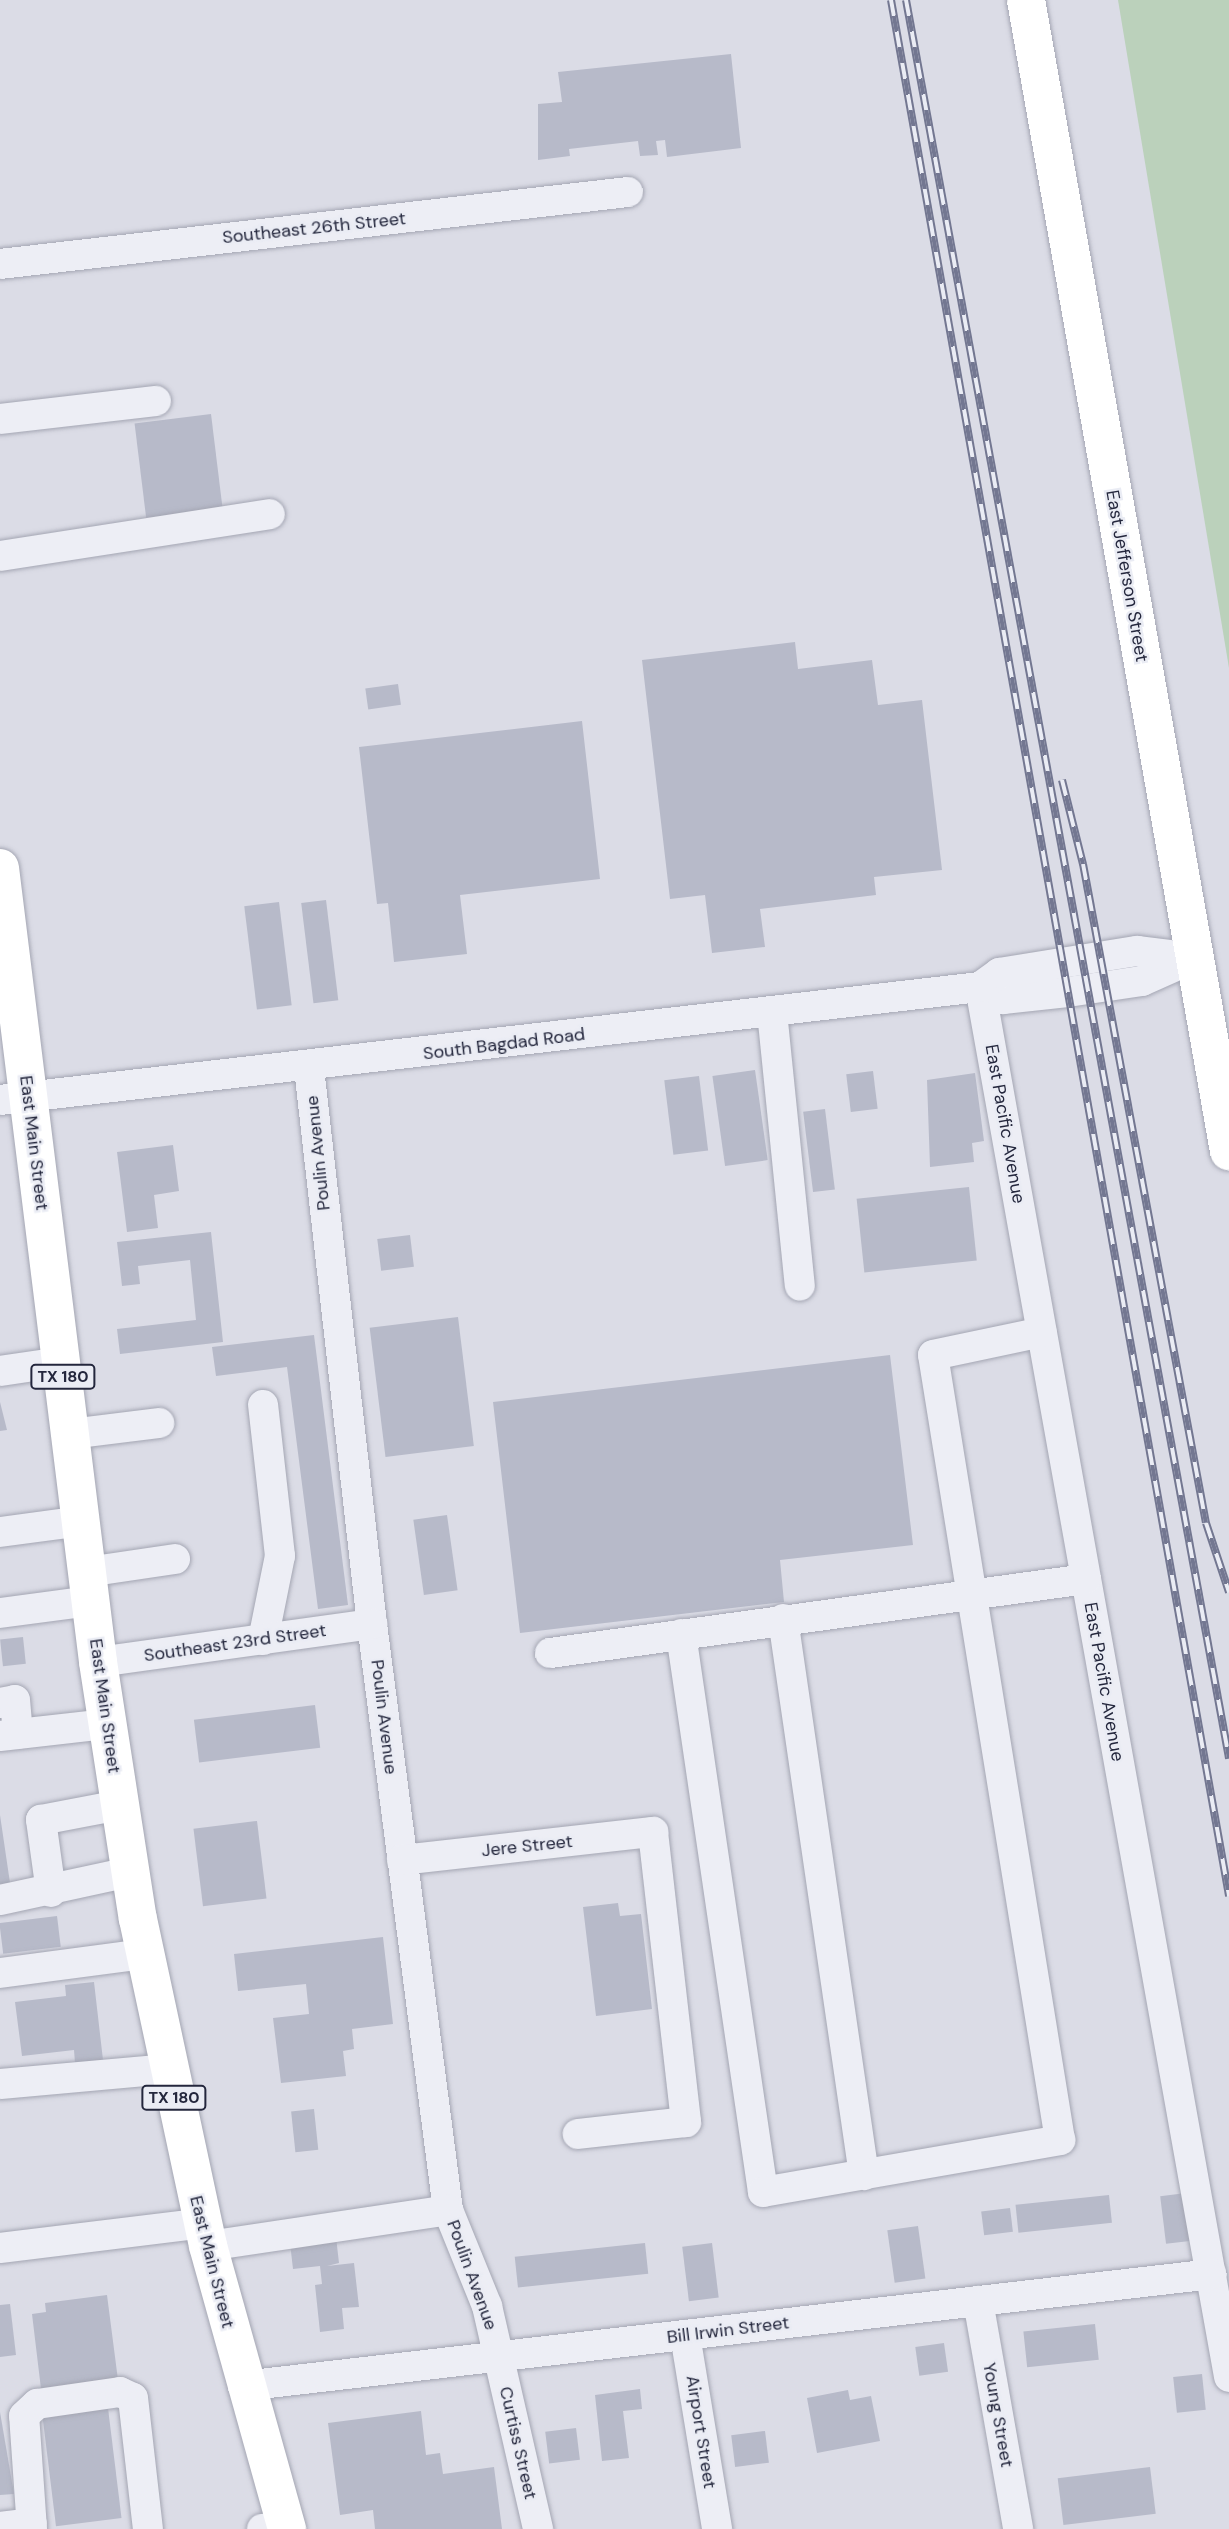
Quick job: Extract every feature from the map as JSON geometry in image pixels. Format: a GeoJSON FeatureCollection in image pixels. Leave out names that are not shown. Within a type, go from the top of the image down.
{"type":"FeatureCollection","features":[{"type":"Feature","properties":{"kind":"main road","name":"East Jefferson Street"},"geometry":{"type":"LineString","coordinates":[[1026,0],[1229,1151]]}},
{"type":"Feature","properties":{"kind":"main road","name":"East Main Street"},"geometry":{"type":"LineString","coordinates":[[0,868],[14,1098],[61,1362],[98,1662],[130,1872],[168,2068],[205,2235],[278,2528]]}},
{"type":"Feature","properties":{"kind":"street","name":"Southeast 26th Street"},"geometry":{"type":"LineString","coordinates":[[0,264],[628,192]]}},
{"type":"Feature","properties":{"kind":"street"},"geometry":{"type":"LineString","coordinates":[[0,419],[156,401]]}},
{"type":"Feature","properties":{"kind":"street"},"geometry":{"type":"LineString","coordinates":[[0,556],[270,514]]}},
{"type":"Feature","properties":{"kind":"street","name":"South Bagdad Road"},"geometry":{"type":"LineString","coordinates":[[14,1098],[309,1068],[980,987],[1003,999],[1068,992],[1142,981],[1194,958]]}},
{"type":"Feature","properties":{"kind":"street","name":"East Pacific Avenue"},"geometry":{"type":"LineString","coordinates":[[980,987],[1229,2377]]}},
{"type":"Feature","properties":{"kind":"street"},"geometry":{"type":"LineString","coordinates":[[772,1012],[800,1286]]}},
{"type":"Feature","properties":{"kind":"street","name":"Poulin Avenue"},"geometry":{"type":"LineString","coordinates":[[309,1068],[372,1624],[448,2210],[500,2356]]}},
{"type":"Feature","properties":{"kind":"street"},"geometry":{"type":"LineString","coordinates":[[681,1634],[763,2192],[1060,2140],[933,1355],[1042,1332]]}},
{"type":"Feature","properties":{"kind":"street"},"geometry":{"type":"LineString","coordinates":[[0,1371],[61,1362]]}},
{"type":"Feature","properties":{"kind":"street"},"geometry":{"type":"LineString","coordinates":[[263,1405],[280,1556],[263,1640]]}},
{"type":"Feature","properties":{"kind":"street"},"geometry":{"type":"LineString","coordinates":[[70,1434],[159,1423]]}},
{"type":"Feature","properties":{"kind":"street"},"geometry":{"type":"LineString","coordinates":[[0,1532],[81,1521]]}},
{"type":"Feature","properties":{"kind":"street"},"geometry":{"type":"LineString","coordinates":[[0,1613],[175,1559]]}},
{"type":"Feature","properties":{"kind":"street"},"geometry":{"type":"LineString","coordinates":[[550,1653],[1086,1579]]}},
{"type":"Feature","properties":{"kind":"street"},"geometry":{"type":"LineString","coordinates":[[783,1619],[864,2175]]}},
{"type":"Feature","properties":{"kind":"street","name":"Southeast 23rd Street"},"geometry":{"type":"LineString","coordinates":[[98,1662],[372,1624]]}},
{"type":"Feature","properties":{"kind":"street"},"geometry":{"type":"LineString","coordinates":[[0,1703],[16,1700],[9,1735],[107,1724]]}},
{"type":"Feature","properties":{"kind":"street"},"geometry":{"type":"LineString","coordinates":[[51,1892],[41,1820],[120,1805]]}},
{"type":"Feature","properties":{"kind":"street","name":"Jere Street"},"geometry":{"type":"LineString","coordinates":[[402,1860],[653,1832],[686,2122],[578,2134]]}},
{"type":"Feature","properties":{"kind":"street"},"geometry":{"type":"LineString","coordinates":[[0,1900],[51,1892],[130,1872]]}},
{"type":"Feature","properties":{"kind":"street"},"geometry":{"type":"LineString","coordinates":[[0,1973],[145,1954]]}},
{"type":"Feature","properties":{"kind":"street"},"geometry":{"type":"LineString","coordinates":[[0,2084],[168,2068]]}},
{"type":"Feature","properties":{"kind":"street"},"geometry":{"type":"LineString","coordinates":[[0,2248],[205,2235],[448,2210]]}},
{"type":"Feature","properties":{"kind":"street","name":"Bill Irwin Street"},"geometry":{"type":"LineString","coordinates":[[243,2386],[1212,2274]]}},
{"type":"Feature","properties":{"kind":"street","name":"Young Street"},"geometry":{"type":"LineString","coordinates":[[978,2301],[1018,2529]]}},
{"type":"Feature","properties":{"kind":"street","name":"Airport Street"},"geometry":{"type":"LineString","coordinates":[[685,2335],[717,2529]]}},
{"type":"Feature","properties":{"kind":"street","name":"Curtiss Street"},"geometry":{"type":"LineString","coordinates":[[500,2356],[538,2529]]}},
{"type":"Feature","properties":{"kind":"street"},"geometry":{"type":"LineString","coordinates":[[0,2527],[32,2526],[24,2416],[37,2404],[129,2392],[148,2529]]}},
{"type":"Feature","properties":{"kind":"green space"},"geometry":{"type":"Polygon","coordinates":[[[1118,0],[1229,0],[1229,668],[1118,0]]]}},
{"type":"Feature","properties":{"kind":"building"},"geometry":{"type":"Polygon","coordinates":[[[731,54],[741,148],[667,157],[665,140],[656,141],[658,155],[640,156],[638,141],[569,149],[570,156],[538,160],[538,104],[562,102],[558,72],[731,54]]]}},
{"type":"Feature","properties":{"kind":"building"},"geometry":{"type":"Polygon","coordinates":[[[211,414],[223,508],[146,518],[135,423],[211,414]]]}},
{"type":"Feature","properties":{"kind":"building"},"geometry":{"type":"Polygon","coordinates":[[[795,642],[798,669],[872,660],[878,705],[922,700],[942,870],[874,877],[876,895],[760,909],[765,947],[712,953],[705,895],[670,899],[642,660],[795,642]]]}},
{"type":"Feature","properties":{"kind":"building"},"geometry":{"type":"Polygon","coordinates":[[[398,684],[401,705],[368,709],[365,689],[398,684]]]}},
{"type":"Feature","properties":{"kind":"building"},"geometry":{"type":"Polygon","coordinates":[[[582,721],[600,879],[460,895],[467,954],[394,962],[388,903],[377,904],[359,747],[582,721]]]}},
{"type":"Feature","properties":{"kind":"building"},"geometry":{"type":"Polygon","coordinates":[[[326,900],[338,1000],[313,1003],[301,903],[326,900]]]}},
{"type":"Feature","properties":{"kind":"building"},"geometry":{"type":"Polygon","coordinates":[[[279,902],[292,1005],[257,1009],[244,906],[279,902]]]}},
{"type":"Feature","properties":{"kind":"building"},"geometry":{"type":"Polygon","coordinates":[[[755,1070],[768,1160],[725,1166],[712,1076],[755,1070]]]}},
{"type":"Feature","properties":{"kind":"building"},"geometry":{"type":"Polygon","coordinates":[[[873,1071],[878,1109],[851,1112],[846,1074],[873,1071]]]}},
{"type":"Feature","properties":{"kind":"building"},"geometry":{"type":"Polygon","coordinates":[[[975,1073],[984,1141],[972,1143],[974,1162],[930,1167],[927,1080],[975,1073]]]}},
{"type":"Feature","properties":{"kind":"building"},"geometry":{"type":"Polygon","coordinates":[[[699,1076],[708,1150],[673,1155],[664,1080],[699,1076]]]}},
{"type":"Feature","properties":{"kind":"building"},"geometry":{"type":"Polygon","coordinates":[[[825,1109],[835,1189],[813,1192],[803,1112],[825,1109]]]}},
{"type":"Feature","properties":{"kind":"building"},"geometry":{"type":"Polygon","coordinates":[[[173,1145],[179,1191],[154,1195],[158,1228],[127,1232],[117,1152],[173,1145]]]}},
{"type":"Feature","properties":{"kind":"building"},"geometry":{"type":"Polygon","coordinates":[[[969,1187],[977,1261],[864,1272],[857,1199],[969,1187]]]}},
{"type":"Feature","properties":{"kind":"building"},"geometry":{"type":"Polygon","coordinates":[[[211,1232],[223,1342],[120,1354],[117,1329],[196,1320],[190,1260],[138,1266],[140,1284],[122,1286],[117,1242],[211,1232]]]}},
{"type":"Feature","properties":{"kind":"building"},"geometry":{"type":"Polygon","coordinates":[[[410,1235],[414,1267],[381,1271],[377,1239],[410,1235]]]}},
{"type":"Feature","properties":{"kind":"building"},"geometry":{"type":"Polygon","coordinates":[[[458,1317],[474,1446],[386,1457],[370,1328],[458,1317]]]}},
{"type":"Feature","properties":{"kind":"building"},"geometry":{"type":"Polygon","coordinates":[[[314,1335],[348,1605],[318,1609],[287,1367],[216,1376],[212,1347],[314,1335]]]}},
{"type":"Feature","properties":{"kind":"building"},"geometry":{"type":"Polygon","coordinates":[[[890,1355],[913,1545],[780,1560],[784,1602],[520,1633],[493,1402],[890,1355]]]}},
{"type":"Feature","properties":{"kind":"building"},"geometry":{"type":"Polygon","coordinates":[[[0,1402],[7,1430],[0,1431],[0,1402]]]}},
{"type":"Feature","properties":{"kind":"building"},"geometry":{"type":"Polygon","coordinates":[[[447,1515],[458,1590],[424,1595],[413,1520],[447,1515]]]}},
{"type":"Feature","properties":{"kind":"building"},"geometry":{"type":"Polygon","coordinates":[[[23,1637],[26,1664],[3,1666],[0,1639],[23,1637]]]}},
{"type":"Feature","properties":{"kind":"building"},"geometry":{"type":"Polygon","coordinates":[[[315,1705],[320,1748],[199,1763],[194,1720],[315,1705]]]}},
{"type":"Feature","properties":{"kind":"building"},"geometry":{"type":"Polygon","coordinates":[[[0,1815],[10,1883],[0,1884],[0,1815]]]}},
{"type":"Feature","properties":{"kind":"building"},"geometry":{"type":"Polygon","coordinates":[[[257,1821],[267,1898],[203,1906],[193,1829],[257,1821]]]}},
{"type":"Feature","properties":{"kind":"building"},"geometry":{"type":"Polygon","coordinates":[[[618,1903],[620,1916],[641,1914],[652,2009],[596,2016],[583,1907],[618,1903]]]}},
{"type":"Feature","properties":{"kind":"building"},"geometry":{"type":"Polygon","coordinates":[[[57,1916],[61,1947],[3,1954],[0,1923],[57,1916]]]}},
{"type":"Feature","properties":{"kind":"building"},"geometry":{"type":"Polygon","coordinates":[[[383,1937],[393,2024],[352,2029],[354,2049],[343,2051],[346,2076],[281,2083],[273,2018],[309,2014],[306,1984],[238,1991],[234,1954],[383,1937]]]}},
{"type":"Feature","properties":{"kind":"building"},"geometry":{"type":"Polygon","coordinates":[[[94,1982],[103,2060],[75,2063],[74,2050],[22,2056],[15,2002],[66,1996],[65,1985],[94,1982]]]}},
{"type":"Feature","properties":{"kind":"building"},"geometry":{"type":"Polygon","coordinates":[[[314,2109],[318,2150],[295,2152],[291,2111],[314,2109]]]}},
{"type":"Feature","properties":{"kind":"building"},"geometry":{"type":"Polygon","coordinates":[[[1186,2193],[1192,2241],[1166,2244],[1160,2196],[1186,2193]]]}},
{"type":"Feature","properties":{"kind":"building"},"geometry":{"type":"Polygon","coordinates":[[[1109,2195],[1112,2223],[1018,2233],[1016,2205],[1109,2195]]]}},
{"type":"Feature","properties":{"kind":"building"},"geometry":{"type":"Polygon","coordinates":[[[1010,2208],[1013,2232],[984,2235],[981,2212],[1010,2208]]]}},
{"type":"Feature","properties":{"kind":"building"},"geometry":{"type":"Polygon","coordinates":[[[918,2226],[925,2278],[895,2283],[887,2230],[918,2226]]]}},
{"type":"Feature","properties":{"kind":"building"},"geometry":{"type":"Polygon","coordinates":[[[336,2237],[339,2263],[327,2266],[354,2263],[359,2307],[342,2308],[344,2329],[320,2332],[315,2285],[322,2284],[320,2266],[293,2269],[290,2243],[336,2237]]]}},
{"type":"Feature","properties":{"kind":"building"},"geometry":{"type":"Polygon","coordinates":[[[645,2243],[648,2274],[518,2288],[515,2257],[645,2243]]]}},
{"type":"Feature","properties":{"kind":"building"},"geometry":{"type":"Polygon","coordinates":[[[712,2243],[719,2298],[689,2301],[682,2247],[712,2243]]]}},
{"type":"Feature","properties":{"kind":"building"},"geometry":{"type":"Polygon","coordinates":[[[107,2295],[118,2380],[41,2389],[32,2314],[46,2312],[45,2303],[107,2295]]]}},
{"type":"Feature","properties":{"kind":"building"},"geometry":{"type":"Polygon","coordinates":[[[10,2304],[16,2355],[0,2357],[0,2305],[10,2304]]]}},
{"type":"Feature","properties":{"kind":"building"},"geometry":{"type":"Polygon","coordinates":[[[1095,2324],[1099,2360],[1027,2367],[1023,2332],[1095,2324]]]}},
{"type":"Feature","properties":{"kind":"building"},"geometry":{"type":"Polygon","coordinates":[[[944,2343],[948,2372],[919,2376],[915,2347],[944,2343]]]}},
{"type":"Feature","properties":{"kind":"building"},"geometry":{"type":"Polygon","coordinates":[[[1202,2374],[1206,2410],[1177,2413],[1173,2377],[1202,2374]]]}},
{"type":"Feature","properties":{"kind":"building"},"geometry":{"type":"Polygon","coordinates":[[[640,2389],[642,2409],[623,2411],[629,2458],[602,2461],[595,2395],[640,2389]]]}},
{"type":"Feature","properties":{"kind":"building"},"geometry":{"type":"Polygon","coordinates":[[[848,2390],[850,2400],[871,2396],[880,2441],[817,2453],[807,2398],[848,2390]]]}},
{"type":"Feature","properties":{"kind":"building"},"geometry":{"type":"Polygon","coordinates":[[[107,2400],[122,2518],[56,2526],[41,2408],[107,2400]]]}},
{"type":"Feature","properties":{"kind":"building"},"geometry":{"type":"Polygon","coordinates":[[[421,2411],[426,2455],[440,2453],[443,2474],[494,2467],[502,2529],[375,2529],[373,2510],[340,2515],[328,2423],[421,2411]]]}},
{"type":"Feature","properties":{"kind":"building"},"geometry":{"type":"Polygon","coordinates":[[[0,2412],[14,2494],[0,2495],[0,2412]]]}},
{"type":"Feature","properties":{"kind":"building"},"geometry":{"type":"Polygon","coordinates":[[[576,2428],[580,2460],[549,2464],[545,2432],[576,2428]]]}},
{"type":"Feature","properties":{"kind":"building"},"geometry":{"type":"Polygon","coordinates":[[[765,2431],[769,2463],[735,2467],[731,2435],[765,2431]]]}},
{"type":"Feature","properties":{"kind":"building"},"geometry":{"type":"Polygon","coordinates":[[[1150,2467],[1156,2514],[1063,2525],[1058,2478],[1150,2467]]]}},
{"type":"Feature","properties":{"kind":"railway"},"geometry":{"type":"LineString","coordinates":[[891,0],[1229,1896]]}},
{"type":"Feature","properties":{"kind":"railway"},"geometry":{"type":"LineString","coordinates":[[906,0],[1229,1759]]}},
{"type":"Feature","properties":{"kind":"railway"},"geometry":{"type":"LineString","coordinates":[[1062,780],[1083,864],[1206,1523],[1229,1592]]}}]}
